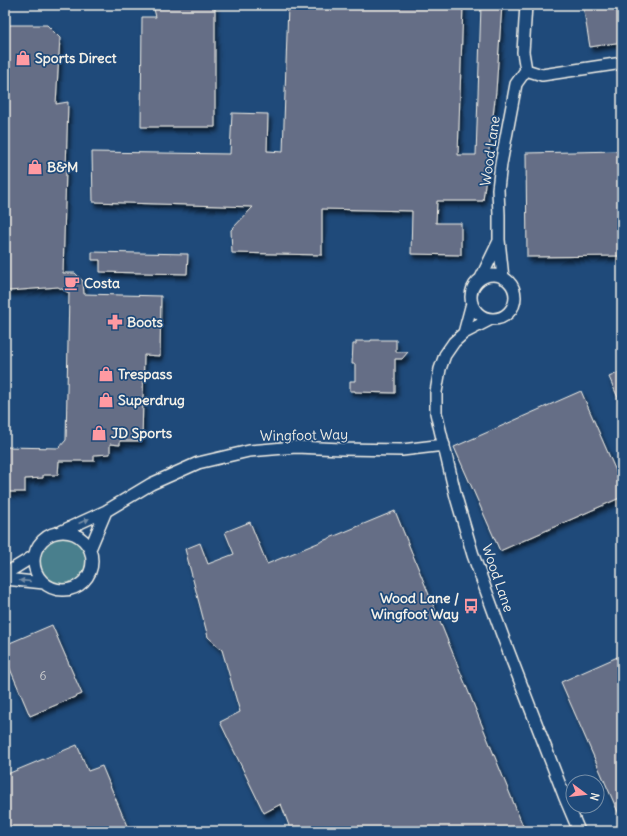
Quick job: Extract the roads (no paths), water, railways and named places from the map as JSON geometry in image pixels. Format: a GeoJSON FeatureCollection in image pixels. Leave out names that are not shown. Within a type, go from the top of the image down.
{"type":"FeatureCollection","features":[{"type":"Feature","properties":{"kind":"street"},"geometry":{"type":"LineString","coordinates":[[526,5],[523,52],[526,70],[542,75],[622,63]]}},
{"type":"Feature","properties":{"kind":"street","name":"Wood Lane"},"geometry":{"type":"LineString","coordinates":[[503,278],[498,189],[500,164],[516,84],[526,70]]}},
{"type":"Feature","properties":{"kind":"street","name":"Wood Lane"},"geometry":{"type":"LineString","coordinates":[[481,278],[500,240]]}},
{"type":"Feature","properties":{"kind":"street"},"geometry":{"type":"LineString","coordinates":[[496,275],[509,282],[513,288],[515,296],[512,308],[502,317],[491,319],[479,314],[475,309],[472,303],[472,290],[481,278],[496,275]]}},
{"type":"Feature","properties":{"kind":"street","name":"Wood Lane"},"geometry":{"type":"LineString","coordinates":[[464,333],[472,303]]}},
{"type":"Feature","properties":{"kind":"street","name":"Wood Lane"},"geometry":{"type":"LineString","coordinates":[[491,319],[464,333],[454,342],[445,355],[440,370],[436,392],[436,413],[456,497],[473,555],[505,643],[565,798],[580,831]]}},
{"type":"Feature","properties":{"kind":"street","name":"Wingfoot Way"},"geometry":{"type":"LineString","coordinates":[[62,532],[106,512],[151,484],[198,462],[248,451],[296,447],[342,450],[402,450],[444,446]]}},
{"type":"Feature","properties":{"kind":"street"},"geometry":{"type":"LineString","coordinates":[[90,549],[106,512]]}},
{"type":"Feature","properties":{"kind":"street"},"geometry":{"type":"LineString","coordinates":[[62,532],[71,532],[85,541],[90,549],[93,562],[87,578],[80,585],[71,589],[61,590],[52,588],[44,583],[34,566],[34,556],[44,539],[52,534],[62,532]]}},
{"type":"Feature","properties":{"kind":"street"},"geometry":{"type":"LineString","coordinates":[[5,574],[34,556]]}},
{"type":"Feature","properties":{"kind":"street"},"geometry":{"type":"LineString","coordinates":[[5,579],[44,583]]}},
{"type":"Feature","properties":{"kind":"place","name":"Sports Direct"},"geometry":{"type":"Point","coordinates":[23,58]}},
{"type":"Feature","properties":{"kind":"place","name":"B&M"},"geometry":{"type":"Point","coordinates":[35,167]}},
{"type":"Feature","properties":{"kind":"place","name":"Costa"},"geometry":{"type":"Point","coordinates":[72,283]}},
{"type":"Feature","properties":{"kind":"place","name":"Boots"},"geometry":{"type":"Point","coordinates":[115,322]}},
{"type":"Feature","properties":{"kind":"place","name":"Trespass"},"geometry":{"type":"Point","coordinates":[106,374]}},
{"type":"Feature","properties":{"kind":"place","name":"Superdrug"},"geometry":{"type":"Point","coordinates":[106,400]}},
{"type":"Feature","properties":{"kind":"place","name":"JD Sports"},"geometry":{"type":"Point","coordinates":[99,433]}},
{"type":"Feature","properties":{"kind":"place","name":"Wood Lane / Wingfoot Way"},"geometry":{"type":"Point","coordinates":[471,606]}}]}
